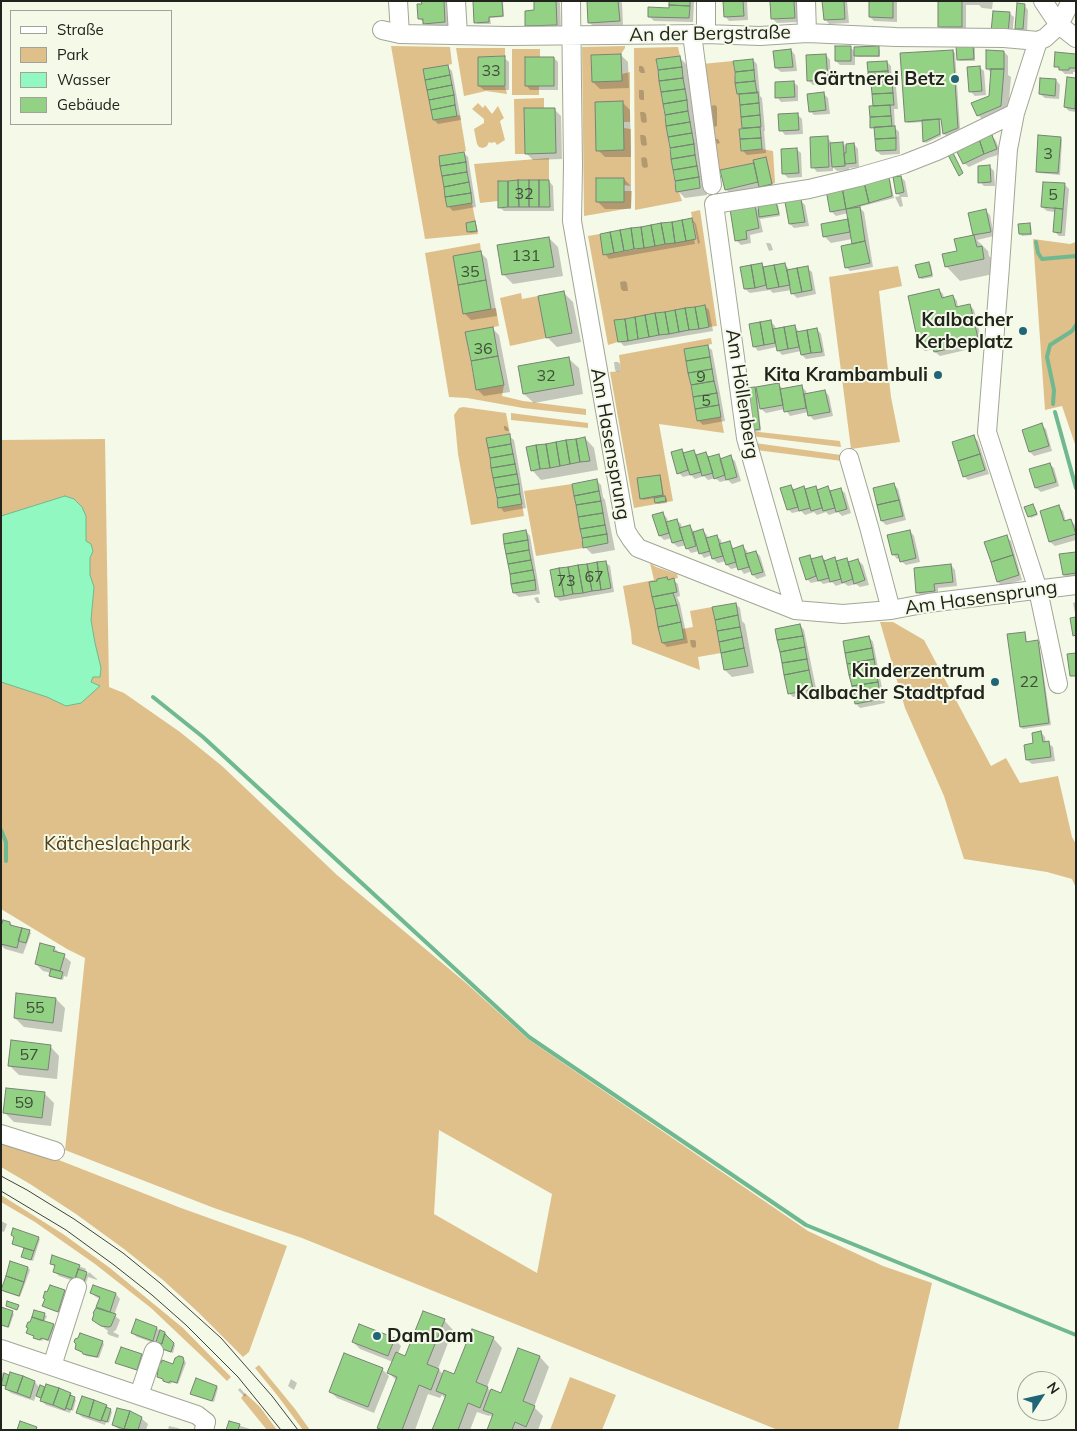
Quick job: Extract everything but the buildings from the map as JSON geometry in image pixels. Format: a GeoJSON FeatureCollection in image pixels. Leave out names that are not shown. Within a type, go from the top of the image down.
{"type":"FeatureCollection","features":[{"type":"Feature","properties":{"kind":"street"},"geometry":{"type":"LineString","coordinates":[[398,1],[400,34]]}},
{"type":"Feature","properties":{"kind":"street"},"geometry":{"type":"LineString","coordinates":[[456,1],[458,34]]}},
{"type":"Feature","properties":{"kind":"street","name":"Am Hasensprung"},"geometry":{"type":"LineString","coordinates":[[571,1],[572,221],[626,530],[638,548],[795,610],[843,614],[891,610],[928,603],[1076,585]]}},
{"type":"Feature","properties":{"kind":"street"},"geometry":{"type":"LineString","coordinates":[[706,1],[699,34],[712,185]]}},
{"type":"Feature","properties":{"kind":"street"},"geometry":{"type":"LineString","coordinates":[[806,1],[807,33]]}},
{"type":"Feature","properties":{"kind":"street"},"geometry":{"type":"LineString","coordinates":[[1043,1],[1059,26],[1076,38]]}},
{"type":"Feature","properties":{"kind":"street"},"geometry":{"type":"LineString","coordinates":[[1058,684],[1038,590],[987,432],[1008,149],[1015,113],[1038,41],[1045,38],[1059,26],[1071,1]]}},
{"type":"Feature","properties":{"kind":"street","name":"An der Bergstraße"},"geometry":{"type":"LineString","coordinates":[[382,30],[400,34],[508,36],[699,34],[760,36],[807,33],[896,37],[1004,38],[1038,41]]}},
{"type":"Feature","properties":{"kind":"street","name":"Am Höllenberg"},"geometry":{"type":"LineString","coordinates":[[795,610],[746,438],[714,204],[809,189],[859,178],[937,151],[1015,113]]}},
{"type":"Feature","properties":{"kind":"street"},"geometry":{"type":"LineString","coordinates":[[849,458],[870,527],[891,610]]}},
{"type":"Feature","properties":{"kind":"street"},"geometry":{"type":"LineString","coordinates":[[1,1134],[55,1150]]}},
{"type":"Feature","properties":{"kind":"street"},"geometry":{"type":"LineString","coordinates":[[52,1366],[77,1287]]}},
{"type":"Feature","properties":{"kind":"street"},"geometry":{"type":"LineString","coordinates":[[1,1349],[197,1415],[206,1422],[204,1430]]}},
{"type":"Feature","properties":{"kind":"street"},"geometry":{"type":"LineString","coordinates":[[139,1395],[154,1351]]}},
{"type":"Feature","properties":{"kind":"green space"},"geometry":{"type":"Polygon","coordinates":[[[391,46],[450,47],[452,64],[423,70],[433,120],[460,115],[466,151],[439,156],[447,207],[472,203],[478,234],[425,239],[391,46]]]}},
{"type":"Feature","properties":{"kind":"green space"},"geometry":{"type":"Polygon","coordinates":[[[625,46],[621,54],[591,55],[592,82],[622,81],[622,74],[630,72],[630,122],[624,122],[623,101],[597,151],[624,150],[624,128],[631,129],[631,186],[624,185],[624,178],[597,178],[597,202],[624,202],[624,191],[632,191],[631,208],[584,216],[582,47],[625,46]]]}},
{"type":"Feature","properties":{"kind":"green space"},"geometry":{"type":"Polygon","coordinates":[[[678,47],[680,56],[656,60],[676,192],[679,192],[682,201],[635,210],[634,48],[678,47]]]}},
{"type":"Feature","properties":{"kind":"green space"},"geometry":{"type":"Polygon","coordinates":[[[456,48],[505,48],[505,56],[478,57],[478,86],[505,86],[507,94],[486,91],[464,96],[456,48]]]}},
{"type":"Feature","properties":{"kind":"green space"},"geometry":{"type":"Polygon","coordinates":[[[512,49],[540,49],[540,57],[525,57],[525,86],[539,86],[539,95],[512,95],[512,49]]]}},
{"type":"Feature","properties":{"kind":"green space"},"geometry":{"type":"Polygon","coordinates":[[[733,61],[737,94],[739,94],[742,128],[739,129],[741,151],[762,149],[773,151],[775,183],[772,184],[766,157],[754,163],[717,171],[702,64],[733,61]]]}},
{"type":"Feature","properties":{"kind":"green space"},"geometry":{"type":"Polygon","coordinates":[[[544,98],[544,108],[524,108],[525,154],[515,154],[514,99],[544,98]]]}},
{"type":"Feature","properties":{"kind":"green space"},"geometry":{"type":"Polygon","coordinates":[[[478,103],[483,108],[485,105],[492,114],[498,106],[504,118],[500,121],[505,140],[497,145],[495,142],[489,142],[483,148],[477,144],[474,129],[484,123],[484,119],[472,109],[478,103]]]}},
{"type":"Feature","properties":{"kind":"green space"},"geometry":{"type":"Polygon","coordinates":[[[549,158],[549,180],[498,181],[498,201],[480,203],[474,164],[549,158]]]}},
{"type":"Feature","properties":{"kind":"green space"},"geometry":{"type":"Polygon","coordinates":[[[700,210],[717,326],[709,327],[705,305],[615,321],[618,342],[608,345],[588,236],[600,234],[604,255],[696,239],[691,212],[700,210]]]}},
{"type":"Feature","properties":{"kind":"green space"},"geometry":{"type":"Polygon","coordinates":[[[1033,239],[1070,244],[1076,242],[1076,447],[1062,406],[1045,410],[1033,239]]]}},
{"type":"Feature","properties":{"kind":"green space"},"geometry":{"type":"Polygon","coordinates":[[[480,243],[481,251],[453,256],[463,313],[496,308],[499,326],[465,332],[476,390],[504,385],[502,396],[523,401],[586,409],[586,415],[449,397],[425,253],[480,243]]]}},
{"type":"Feature","properties":{"kind":"green space"},"geometry":{"type":"Polygon","coordinates":[[[898,266],[902,286],[879,291],[891,397],[900,442],[851,449],[829,277],[898,266]]]}},
{"type":"Feature","properties":{"kind":"green space"},"geometry":{"type":"Polygon","coordinates":[[[521,293],[522,299],[538,296],[546,338],[510,346],[500,298],[521,293]]]}},
{"type":"Feature","properties":{"kind":"green space"},"geometry":{"type":"Polygon","coordinates":[[[711,338],[712,344],[684,349],[697,421],[721,417],[724,433],[659,424],[673,501],[634,508],[610,372],[621,371],[619,355],[711,338]]]}},
{"type":"Feature","properties":{"kind":"green space"},"geometry":{"type":"Polygon","coordinates":[[[459,408],[506,413],[510,434],[486,438],[498,508],[522,504],[524,516],[471,525],[458,454],[454,415],[459,408]]]}},
{"type":"Feature","properties":{"kind":"green space"},"geometry":{"type":"Polygon","coordinates":[[[511,413],[588,423],[588,428],[511,420],[511,413]]]}},
{"type":"Feature","properties":{"kind":"green space"},"geometry":{"type":"Polygon","coordinates":[[[750,431],[840,441],[841,447],[751,436],[750,431]]]}},
{"type":"Feature","properties":{"kind":"green space","name":"Kätcheslachpark"},"geometry":{"type":"Polygon","coordinates":[[[105,439],[109,687],[124,693],[180,732],[222,766],[337,875],[466,983],[528,1039],[808,1231],[883,1266],[932,1283],[898,1430],[778,1430],[302,1238],[214,1208],[65,1150],[85,958],[1,909],[1,440],[105,439]],[[439,1130],[434,1214],[537,1273],[552,1194],[439,1130]]]}},
{"type":"Feature","properties":{"kind":"green space"},"geometry":{"type":"Polygon","coordinates":[[[755,443],[841,455],[842,461],[756,450],[755,443]]]}},
{"type":"Feature","properties":{"kind":"green space"},"geometry":{"type":"Polygon","coordinates":[[[572,484],[583,548],[536,556],[524,491],[572,484]]]}},
{"type":"Feature","properties":{"kind":"green space"},"geometry":{"type":"Polygon","coordinates":[[[650,563],[677,574],[678,578],[668,580],[667,577],[649,582],[662,643],[684,639],[682,629],[693,627],[690,611],[712,607],[721,653],[698,657],[700,670],[632,644],[623,586],[654,580],[650,563]]]}},
{"type":"Feature","properties":{"kind":"green space"},"geometry":{"type":"Polygon","coordinates":[[[880,622],[893,622],[924,640],[991,766],[1006,758],[1020,783],[1058,776],[1072,837],[1076,844],[1076,888],[1072,879],[1047,872],[964,859],[944,796],[905,708],[880,622]]]}},
{"type":"Feature","properties":{"kind":"green space"},"geometry":{"type":"Polygon","coordinates":[[[1,1142],[41,1153],[181,1208],[287,1246],[249,1352],[243,1357],[163,1280],[124,1249],[76,1214],[1,1167],[1,1142]]]}},
{"type":"Feature","properties":{"kind":"green space"},"geometry":{"type":"Polygon","coordinates":[[[1,1195],[63,1234],[110,1268],[183,1328],[231,1377],[227,1381],[151,1308],[95,1264],[35,1222],[1,1202],[1,1195]]]}},
{"type":"Feature","properties":{"kind":"green space"},"geometry":{"type":"Polygon","coordinates":[[[259,1365],[310,1430],[303,1430],[255,1368],[259,1365]]]}},
{"type":"Feature","properties":{"kind":"green space"},"geometry":{"type":"Polygon","coordinates":[[[570,1377],[616,1395],[602,1430],[550,1430],[570,1377]]]}},
{"type":"Feature","properties":{"kind":"green space"},"geometry":{"type":"Polygon","coordinates":[[[245,1393],[260,1407],[277,1430],[267,1430],[241,1398],[245,1393]]]}},
{"type":"Feature","properties":{"kind":"water"},"geometry":{"type":"Polygon","coordinates":[[[65,496],[74,499],[82,507],[86,516],[86,541],[91,544],[93,551],[90,558],[90,575],[94,587],[91,620],[101,668],[100,677],[93,677],[91,682],[100,686],[81,703],[66,706],[47,697],[1,682],[1,516],[65,496]]]}},
{"type":"Feature","properties":{"kind":"waterway"},"geometry":{"type":"LineString","coordinates":[[1036,242],[1038,253],[1042,259],[1076,256]]}},
{"type":"Feature","properties":{"kind":"waterway"},"geometry":{"type":"LineString","coordinates":[[1053,404],[1054,390],[1047,357],[1050,345],[1072,331],[1076,325]]}},
{"type":"Feature","properties":{"kind":"waterway"},"geometry":{"type":"LineString","coordinates":[[1055,412],[1076,488]]}},
{"type":"Feature","properties":{"kind":"waterway"},"geometry":{"type":"LineString","coordinates":[[153,697],[203,737],[529,1037],[806,1225],[1076,1335]]}},
{"type":"Feature","properties":{"kind":"waterway"},"geometry":{"type":"LineString","coordinates":[[1,830],[6,842],[6,861]]}},
{"type":"Feature","properties":{"kind":"tram line"},"geometry":{"type":"LineString","coordinates":[[1,1176],[74,1219],[123,1253],[160,1283],[221,1338],[272,1396],[298,1430]]}},
{"type":"Feature","properties":{"kind":"tram line"},"geometry":{"type":"LineString","coordinates":[[1,1191],[66,1230],[152,1295],[186,1325],[238,1377],[281,1430]]}},
{"type":"Feature","properties":{"kind":"place","name":"Gärtnerei Betz"},"geometry":{"type":"Point","coordinates":[955,79]}},
{"type":"Feature","properties":{"kind":"place","name":"Kalbacher Kerbeplatz"},"geometry":{"type":"Point","coordinates":[1023,331]}},
{"type":"Feature","properties":{"kind":"place","name":"Kita Krambambuli"},"geometry":{"type":"Point","coordinates":[938,375]}},
{"type":"Feature","properties":{"kind":"place","name":"Kinderzentrum Kalbacher Stadtpfad"},"geometry":{"type":"Point","coordinates":[995,682]}},
{"type":"Feature","properties":{"kind":"place","name":"DamDam"},"geometry":{"type":"Point","coordinates":[377,1336]}}]}
